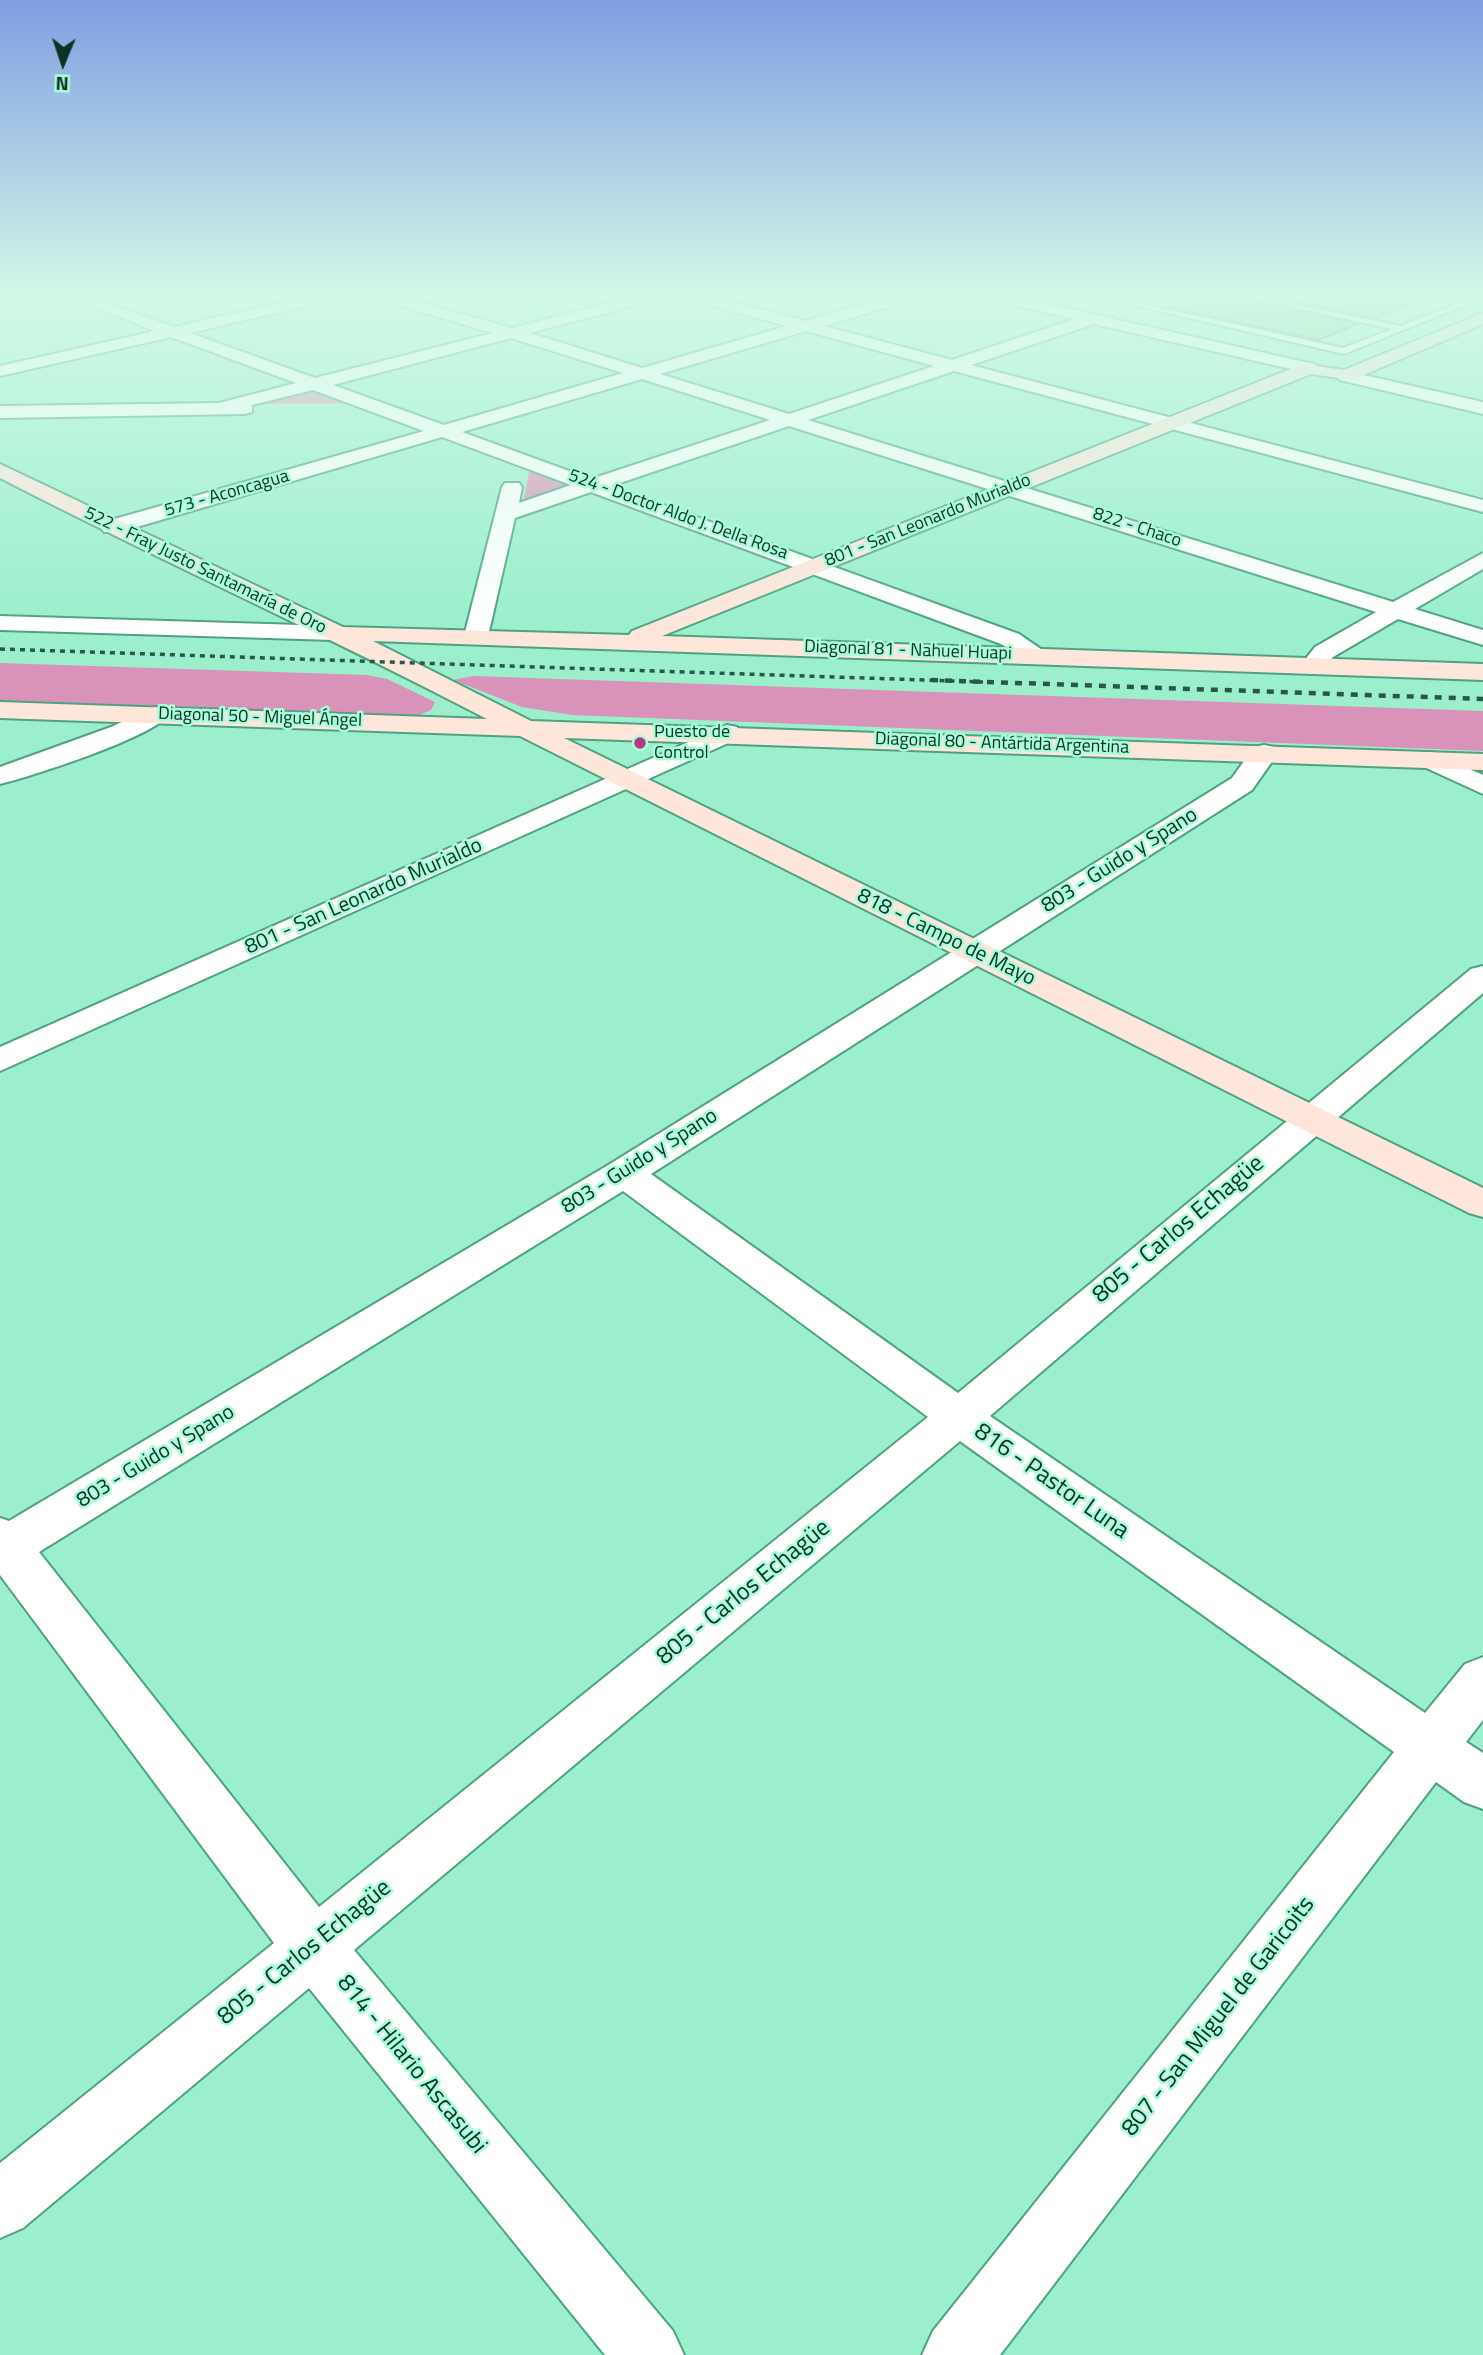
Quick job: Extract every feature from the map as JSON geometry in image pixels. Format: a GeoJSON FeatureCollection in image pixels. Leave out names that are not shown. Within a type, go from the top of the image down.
{"type":"FeatureCollection","features":[{"type":"Feature","properties":{"kind":"street"},"geometry":{"type":"LineString","coordinates":[[221,408],[225,407]]}},
{"type":"Feature","properties":{"kind":"street"},"geometry":{"type":"LineString","coordinates":[[0,412],[299,407]]}},
{"type":"Feature","properties":{"kind":"street","name":"524 - Doctor Aldo J. Della Rosa"},"geometry":{"type":"LineString","coordinates":[[382,407],[816,565],[1010,639],[1039,656]]}},
{"type":"Feature","properties":{"kind":"street","name":"573 - Aconcagua"},"geometry":{"type":"LineString","coordinates":[[112,527],[526,407]]}},
{"type":"Feature","properties":{"kind":"street","name":"822 - Chaco"},"geometry":{"type":"LineString","coordinates":[[751,407],[1483,638]]}},
{"type":"Feature","properties":{"kind":"street"},"geometry":{"type":"LineString","coordinates":[[508,513],[827,407]]}},
{"type":"Feature","properties":{"kind":"street"},"geometry":{"type":"LineString","coordinates":[[1111,407],[1483,506]]}},
{"type":"Feature","properties":{"kind":"street","name":"801 - San Leonardo Murialdo"},"geometry":{"type":"LineString","coordinates":[[626,642],[1212,407]]}},
{"type":"Feature","properties":{"kind":"street"},"geometry":{"type":"LineString","coordinates":[[476,636],[508,513],[518,457]]}},
{"type":"Feature","properties":{"kind":"street","name":"522 - Fray Justo Santamaría de Oro"},"geometry":{"type":"LineString","coordinates":[[0,470],[112,527],[411,669]]}},
{"type":"Feature","properties":{"kind":"street"},"geometry":{"type":"LineString","coordinates":[[1313,666],[1324,652],[1483,560]]}},
{"type":"Feature","properties":{"kind":"street"},"geometry":{"type":"LineString","coordinates":[[0,623],[334,632]]}},
{"type":"Feature","properties":{"kind":"street","name":"Diagonal 81 - Nahuel Huapi"},"geometry":{"type":"LineString","coordinates":[[334,632],[1483,672]]}},
{"type":"Feature","properties":{"kind":"street","name":"818 - Campo de Mayo"},"geometry":{"type":"LineString","coordinates":[[411,669],[625,780],[1483,1204]]}},
{"type":"Feature","properties":{"kind":"street","name":"Diagonal 50 - Miguel Ángel"},"geometry":{"type":"LineString","coordinates":[[0,710],[520,726]]}},
{"type":"Feature","properties":{"kind":"street"},"geometry":{"type":"LineString","coordinates":[[0,776],[121,733],[155,716]]}},
{"type":"Feature","properties":{"kind":"street","name":"Diagonal 80 - Antártida Argentina"},"geometry":{"type":"LineString","coordinates":[[520,726],[1483,762]]}},
{"type":"Feature","properties":{"kind":"street","name":"801 - San Leonardo Murialdo"},"geometry":{"type":"LineString","coordinates":[[0,1059],[727,733]]}},
{"type":"Feature","properties":{"kind":"street","name":"803 - Guido y Spano"},"geometry":{"type":"LineString","coordinates":[[2,1545],[624,1173],[975,953],[1242,784],[1264,754]]}},
{"type":"Feature","properties":{"kind":"street"},"geometry":{"type":"LineString","coordinates":[[1432,760],[1483,786]]}},
{"type":"Feature","properties":{"kind":"street","name":"805 - Carlos Echagüe"},"geometry":{"type":"LineString","coordinates":[[0,2205],[958,1417],[1483,976]]}},
{"type":"Feature","properties":{"kind":"street","name":"816 - Pastor Luna"},"geometry":{"type":"LineString","coordinates":[[624,1173],[958,1417],[1483,1784]]}},
{"type":"Feature","properties":{"kind":"street","name":"814 - Hilario Ascasubi"},"geometry":{"type":"LineString","coordinates":[[2,1545],[313,1946],[649,2355]]}},
{"type":"Feature","properties":{"kind":"street","name":"807 - San Miguel de Garicoits"},"geometry":{"type":"LineString","coordinates":[[957,2355],[1483,1680]]}},
{"type":"Feature","properties":{"kind":"shaded area"},"geometry":{"type":"Polygon","coordinates":[[[530,467],[580,485],[523,504],[530,467]]]}},
{"type":"Feature","properties":{"kind":"shaded area"},"geometry":{"type":"Polygon","coordinates":[[[0,663],[367,675],[387,679],[435,702],[431,710],[417,716],[0,702],[0,663]]]}},
{"type":"Feature","properties":{"kind":"shaded area"},"geometry":{"type":"Polygon","coordinates":[[[473,676],[1483,711],[1483,751],[572,715],[522,707],[453,680],[473,676]]]}},
{"type":"Feature","properties":{"kind":"railway"},"geometry":{"type":"LineString","coordinates":[[0,649],[983,682]]}},
{"type":"Feature","properties":{"kind":"railway"},"geometry":{"type":"LineString","coordinates":[[931,680],[1483,699]]}},
{"type":"Feature","properties":{"kind":"place","name":"Puesto de Control"},"geometry":{"type":"Point","coordinates":[640,743]}}]}
